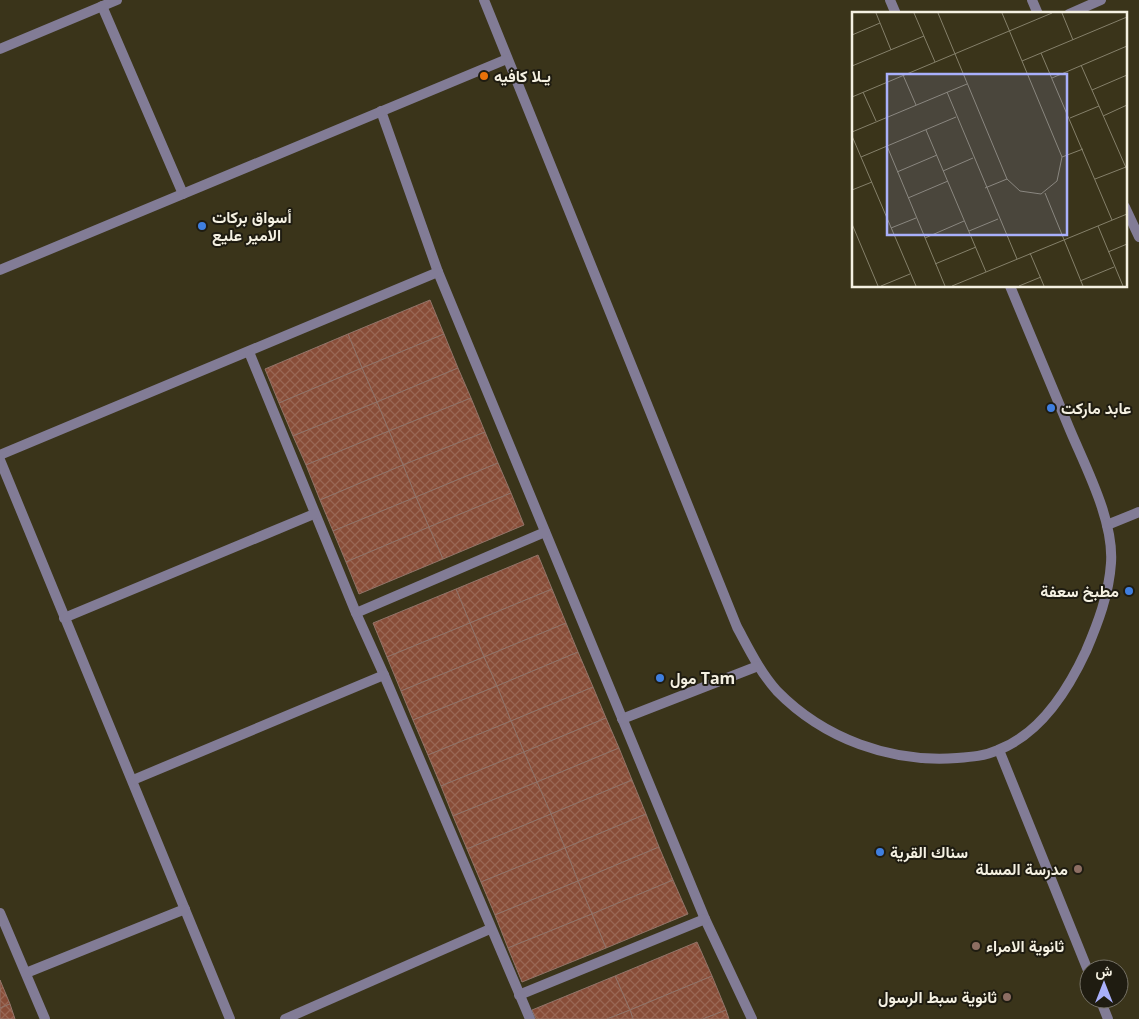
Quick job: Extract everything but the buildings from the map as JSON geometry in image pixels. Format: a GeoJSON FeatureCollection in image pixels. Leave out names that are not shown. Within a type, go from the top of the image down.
{"type":"FeatureCollection","features":[{"type":"Feature","properties":{"kind":"street"},"geometry":{"type":"LineString","coordinates":[[0,49],[117,0]]}},
{"type":"Feature","properties":{"kind":"street"},"geometry":{"type":"LineString","coordinates":[[484,0],[737,627],[758,666],[777,690],[808,719],[845,739],[896,756],[938,759],[975,756],[999,750],[1023,736],[1051,709],[1074,676],[1097,627],[1106,594],[1111,560],[1107,525],[1094,488],[1011,288]]}},
{"type":"Feature","properties":{"kind":"street"},"geometry":{"type":"LineString","coordinates":[[890,0],[895,12]]}},
{"type":"Feature","properties":{"kind":"street"},"geometry":{"type":"LineString","coordinates":[[1032,0],[1037,12]]}},
{"type":"Feature","properties":{"kind":"street"},"geometry":{"type":"LineString","coordinates":[[1074,12],[1101,0]]}},
{"type":"Feature","properties":{"kind":"street"},"geometry":{"type":"LineString","coordinates":[[102,6],[183,194]]}},
{"type":"Feature","properties":{"kind":"street"},"geometry":{"type":"LineString","coordinates":[[0,270],[507,59]]}},
{"type":"Feature","properties":{"kind":"street"},"geometry":{"type":"LineString","coordinates":[[381,111],[438,272],[705,919],[752,1019]]}},
{"type":"Feature","properties":{"kind":"street"},"geometry":{"type":"LineString","coordinates":[[1126,209],[1139,237]]}},
{"type":"Feature","properties":{"kind":"street"},"geometry":{"type":"LineString","coordinates":[[0,455],[438,272]]}},
{"type":"Feature","properties":{"kind":"street"},"geometry":{"type":"LineString","coordinates":[[249,352],[314,514],[384,675],[490,930],[530,1019]]}},
{"type":"Feature","properties":{"kind":"street"},"geometry":{"type":"LineString","coordinates":[[0,460],[230,1019]]}},
{"type":"Feature","properties":{"kind":"street"},"geometry":{"type":"LineString","coordinates":[[1107,525],[1139,512]]}},
{"type":"Feature","properties":{"kind":"street"},"geometry":{"type":"LineString","coordinates":[[64,618],[314,514]]}},
{"type":"Feature","properties":{"kind":"street"},"geometry":{"type":"LineString","coordinates":[[356,613],[545,532]]}},
{"type":"Feature","properties":{"kind":"street"},"geometry":{"type":"LineString","coordinates":[[622,720],[758,666]]}},
{"type":"Feature","properties":{"kind":"street"},"geometry":{"type":"LineString","coordinates":[[133,780],[384,675]]}},
{"type":"Feature","properties":{"kind":"street"},"geometry":{"type":"LineString","coordinates":[[999,750],[1083,959]]}},
{"type":"Feature","properties":{"kind":"street"},"geometry":{"type":"LineString","coordinates":[[26,974],[185,909]]}},
{"type":"Feature","properties":{"kind":"street"},"geometry":{"type":"LineString","coordinates":[[0,913],[45,1019]]}},
{"type":"Feature","properties":{"kind":"street"},"geometry":{"type":"LineString","coordinates":[[519,995],[705,919]]}},
{"type":"Feature","properties":{"kind":"street"},"geometry":{"type":"LineString","coordinates":[[284,1019],[490,930]]}},
{"type":"Feature","properties":{"kind":"place","name":"يـلا كافيه"},"geometry":{"type":"Point","coordinates":[484,76]}},
{"type":"Feature","properties":{"kind":"place","name":"أسواق بركات الامير عليع"},"geometry":{"type":"Point","coordinates":[202,226]}},
{"type":"Feature","properties":{"kind":"place","name":"عابد ماركت"},"geometry":{"type":"Point","coordinates":[1051,408]}},
{"type":"Feature","properties":{"kind":"place","name":"مطبخ سعفة"},"geometry":{"type":"Point","coordinates":[1129,591]}},
{"type":"Feature","properties":{"kind":"place","name":"مول Tam"},"geometry":{"type":"Point","coordinates":[660,678]}},
{"type":"Feature","properties":{"kind":"place","name":"سناك القرية"},"geometry":{"type":"Point","coordinates":[880,852]}},
{"type":"Feature","properties":{"kind":"place","name":"مدرسة المسلة"},"geometry":{"type":"Point","coordinates":[1078,869]}},
{"type":"Feature","properties":{"kind":"place","name":"ثانوية الامراء"},"geometry":{"type":"Point","coordinates":[976,946]}},
{"type":"Feature","properties":{"kind":"place","name":"ثانوية سبط الرسول"},"geometry":{"type":"Point","coordinates":[1007,997]}}]}
